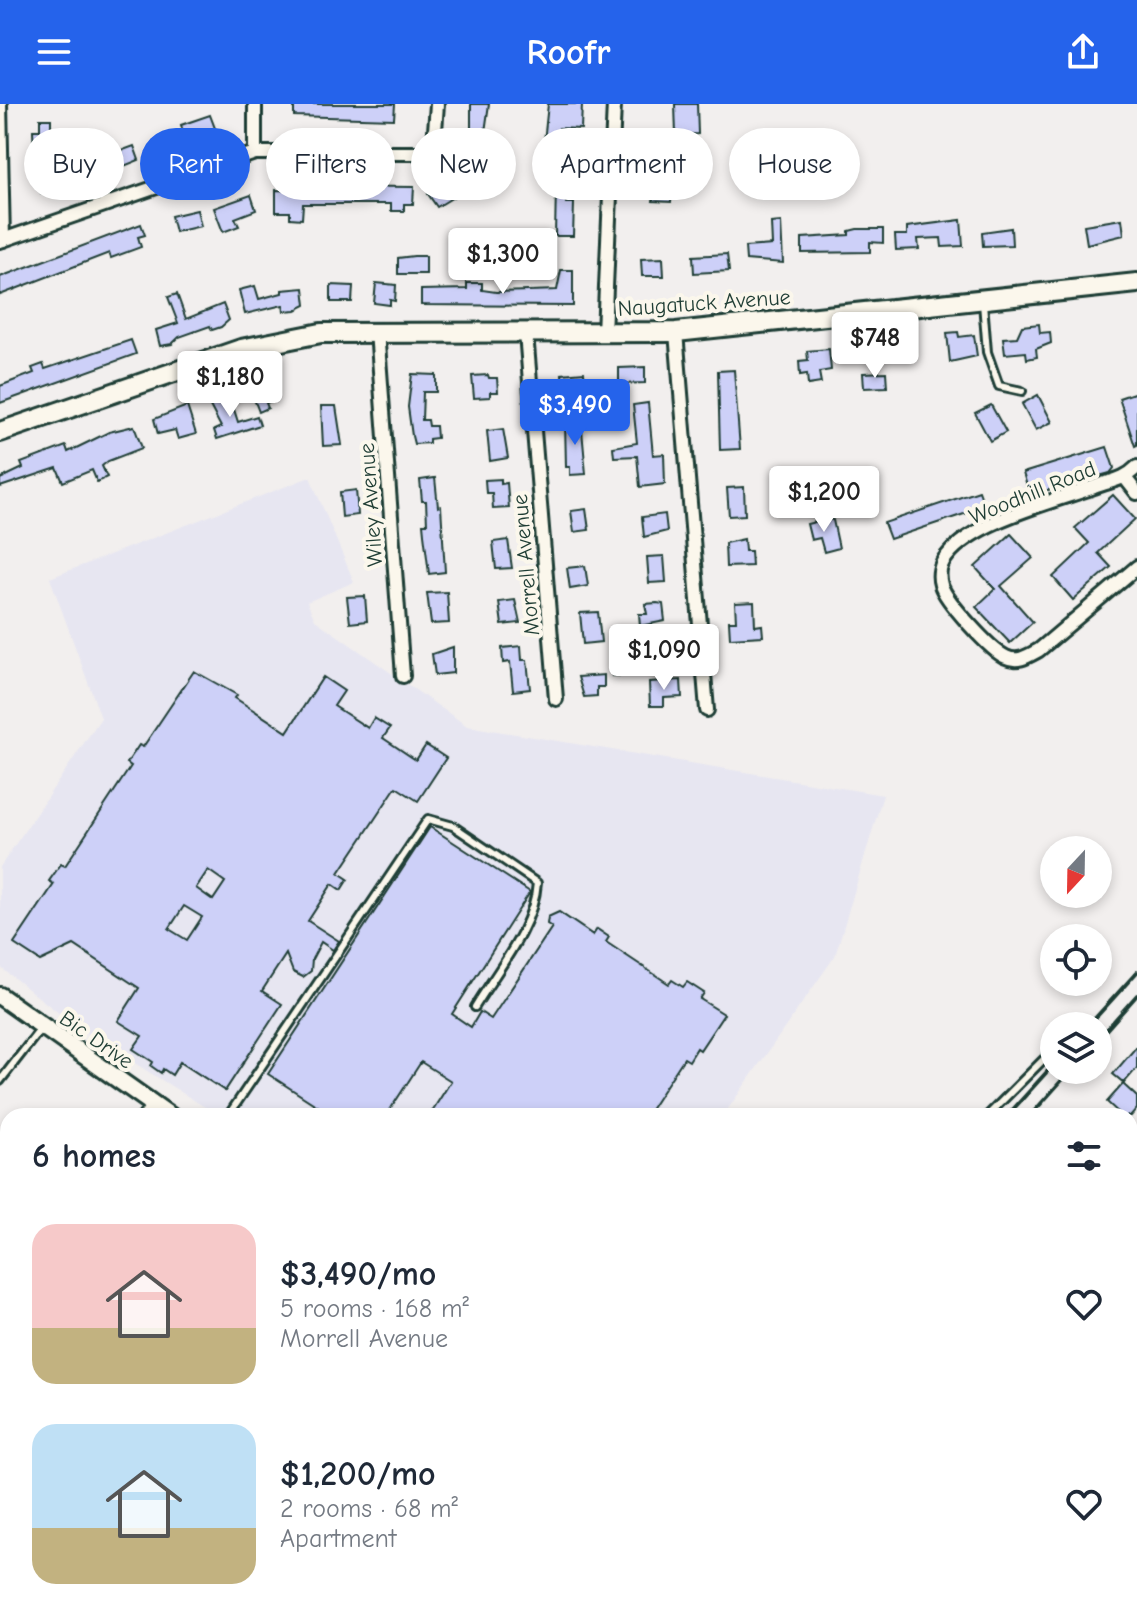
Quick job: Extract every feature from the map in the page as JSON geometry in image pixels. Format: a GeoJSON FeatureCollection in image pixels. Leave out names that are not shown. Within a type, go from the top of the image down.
{"type":"FeatureCollection","features":[{"type":"Feature","properties":{"kind":"main road","name":"Naugatuck Avenue"},"geometry":{"type":"LineString","coordinates":[[0,432],[241,349],[305,335],[377,331],[676,332],[1137,283]]}},
{"type":"Feature","properties":{"kind":"street"},"geometry":{"type":"LineString","coordinates":[[0,104],[2,240],[255,153],[419,154],[432,148],[437,104]]}},
{"type":"Feature","properties":{"kind":"street"},"geometry":{"type":"LineString","coordinates":[[255,104],[255,153]]}},
{"type":"Feature","properties":{"kind":"street"},"geometry":{"type":"LineString","coordinates":[[604,333],[614,104]]}},
{"type":"Feature","properties":{"kind":"street","name":"Wiley Avenue"},"geometry":{"type":"LineString","coordinates":[[377,331],[403,676]]}},
{"type":"Feature","properties":{"kind":"street"},"geometry":{"type":"LineString","coordinates":[[676,332],[707,710]]}},
{"type":"Feature","properties":{"kind":"street","name":"Morrell Avenue"},"geometry":{"type":"LineString","coordinates":[[526,333],[556,699]]}},
{"type":"Feature","properties":{"kind":"street","name":"Woodhill Road"},"geometry":{"type":"LineString","coordinates":[[1137,467],[1126,479],[1102,484],[981,530],[950,552],[940,577],[945,594],[993,648],[1007,658],[1021,660],[1039,650],[1137,567]]}},
{"type":"Feature","properties":{"kind":"street"},"geometry":{"type":"LineString","coordinates":[[1126,479],[1137,493]]}},
{"type":"Feature","properties":{"kind":"street","name":"Bic Drive"},"geometry":{"type":"LineString","coordinates":[[0,996],[146,1108]]}},
{"type":"Feature","properties":{"kind":"lane"},"geometry":{"type":"LineString","coordinates":[[983,299],[992,370],[999,386],[1022,391]]}},
{"type":"Feature","properties":{"kind":"lane"},"geometry":{"type":"LineString","coordinates":[[233,1108],[428,819],[453,826],[537,883],[536,898],[527,922],[475,1007]]}},
{"type":"Feature","properties":{"kind":"lane"},"geometry":{"type":"LineString","coordinates":[[0,1081],[42,1027]]}},
{"type":"Feature","properties":{"kind":"lane"},"geometry":{"type":"LineString","coordinates":[[995,1108],[1040,1063]]}},
{"type":"Feature","properties":{"kind":"shaded area"},"geometry":{"type":"Polygon","coordinates":[[[310,477],[354,582],[307,602],[315,620],[467,726],[883,795],[835,956],[729,1108],[206,1108],[74,1025],[0,967],[0,867],[101,718],[50,578],[310,477]]]}},
{"type":"Feature","properties":{"kind":"building"},"geometry":{"type":"Polygon","coordinates":[[[294,104],[395,104],[394,119],[294,116],[294,104]]]}},
{"type":"Feature","properties":{"kind":"building"},"geometry":{"type":"Polygon","coordinates":[[[471,104],[489,104],[486,128],[471,128],[471,104]]]}},
{"type":"Feature","properties":{"kind":"building"},"geometry":{"type":"Polygon","coordinates":[[[548,104],[582,104],[581,128],[545,128],[548,104]]]}},
{"type":"Feature","properties":{"kind":"building"},"geometry":{"type":"Polygon","coordinates":[[[675,104],[697,104],[698,128],[676,128],[675,104]]]}},
{"type":"Feature","properties":{"kind":"building"},"geometry":{"type":"Polygon","coordinates":[[[210,115],[215,128],[182,128],[181,125],[210,115]]]}},
{"type":"Feature","properties":{"kind":"building"},"geometry":{"type":"Polygon","coordinates":[[[40,119],[51,119],[51,128],[40,128],[40,119]]]}},
{"type":"Feature","properties":{"kind":"building"},"geometry":{"type":"Polygon","coordinates":[[[134,146],[139,160],[124,166],[124,150],[134,146]]]}},
{"type":"Feature","properties":{"kind":"building"},"geometry":{"type":"Polygon","coordinates":[[[395,187],[411,187],[413,200],[413,204],[404,204],[404,211],[391,211],[391,204],[303,204],[302,219],[290,218],[290,212],[276,212],[276,200],[395,200],[395,187]]]}},
{"type":"Feature","properties":{"kind":"building"},"geometry":{"type":"Polygon","coordinates":[[[250,195],[256,210],[235,218],[239,226],[223,232],[214,208],[237,200],[250,200],[250,195]]]}},
{"type":"Feature","properties":{"kind":"building"},"geometry":{"type":"Polygon","coordinates":[[[432,200],[448,200],[437,207],[432,200]]]}},
{"type":"Feature","properties":{"kind":"building"},"geometry":{"type":"Polygon","coordinates":[[[556,200],[574,203],[573,236],[555,236],[556,200]]]}},
{"type":"Feature","properties":{"kind":"building"},"geometry":{"type":"Polygon","coordinates":[[[197,210],[201,226],[175,232],[171,216],[197,210]]]}},
{"type":"Feature","properties":{"kind":"building"},"geometry":{"type":"Polygon","coordinates":[[[1122,219],[1124,235],[1087,244],[1084,225],[1122,219]]]}},
{"type":"Feature","properties":{"kind":"building"},"geometry":{"type":"Polygon","coordinates":[[[961,220],[963,246],[942,247],[941,238],[918,239],[919,249],[896,250],[895,235],[907,235],[907,227],[961,220]]]}},
{"type":"Feature","properties":{"kind":"building"},"geometry":{"type":"Polygon","coordinates":[[[781,222],[783,263],[746,260],[745,247],[772,245],[771,223],[781,222]]]}},
{"type":"Feature","properties":{"kind":"building"},"geometry":{"type":"Polygon","coordinates":[[[141,224],[145,235],[138,237],[141,247],[111,258],[109,253],[0,295],[0,277],[141,224]]]}},
{"type":"Feature","properties":{"kind":"building"},"geometry":{"type":"Polygon","coordinates":[[[1011,228],[1012,245],[983,246],[982,232],[1011,228]]]}},
{"type":"Feature","properties":{"kind":"building"},"geometry":{"type":"Polygon","coordinates":[[[883,229],[883,243],[870,242],[870,252],[802,253],[802,238],[849,235],[849,231],[883,229]]]}},
{"type":"Feature","properties":{"kind":"building"},"geometry":{"type":"Polygon","coordinates":[[[727,254],[729,271],[694,273],[693,256],[727,254]]]}},
{"type":"Feature","properties":{"kind":"building"},"geometry":{"type":"Polygon","coordinates":[[[426,256],[426,274],[398,274],[398,258],[426,256]]]}},
{"type":"Feature","properties":{"kind":"building"},"geometry":{"type":"Polygon","coordinates":[[[663,258],[664,276],[642,276],[641,259],[663,258]]]}},
{"type":"Feature","properties":{"kind":"building"},"geometry":{"type":"Polygon","coordinates":[[[561,270],[573,270],[573,306],[421,305],[421,290],[467,289],[467,283],[482,283],[482,290],[496,292],[557,290],[561,270]]]}},
{"type":"Feature","properties":{"kind":"building"},"geometry":{"type":"Polygon","coordinates":[[[376,283],[396,285],[395,301],[390,300],[390,305],[374,303],[376,283]]]}},
{"type":"Feature","properties":{"kind":"building"},"geometry":{"type":"Polygon","coordinates":[[[331,285],[353,286],[352,302],[331,302],[331,285]]]}},
{"type":"Feature","properties":{"kind":"building"},"geometry":{"type":"Polygon","coordinates":[[[255,286],[259,299],[282,293],[282,290],[304,288],[306,305],[296,310],[284,311],[283,305],[245,314],[239,290],[255,286]]]}},
{"type":"Feature","properties":{"kind":"building"},"geometry":{"type":"Polygon","coordinates":[[[177,294],[186,319],[223,304],[229,320],[221,327],[212,330],[210,326],[179,337],[172,344],[160,346],[156,330],[178,323],[168,297],[177,294]]]}},
{"type":"Feature","properties":{"kind":"building"},"geometry":{"type":"Polygon","coordinates":[[[1039,324],[1040,333],[1050,332],[1051,343],[1036,349],[1037,357],[1027,359],[1026,352],[1005,354],[1003,338],[1017,337],[1022,326],[1039,324]]]}},
{"type":"Feature","properties":{"kind":"building"},"geometry":{"type":"Polygon","coordinates":[[[958,332],[959,337],[974,335],[977,356],[950,362],[947,333],[958,332]]]}},
{"type":"Feature","properties":{"kind":"building"},"geometry":{"type":"Polygon","coordinates":[[[131,340],[136,354],[0,403],[0,386],[34,373],[32,368],[43,364],[45,369],[131,340]]]}},
{"type":"Feature","properties":{"kind":"building"},"geometry":{"type":"Polygon","coordinates":[[[829,349],[831,370],[819,372],[821,383],[808,385],[807,374],[800,375],[799,361],[808,360],[807,351],[829,349]]]}},
{"type":"Feature","properties":{"kind":"building"},"geometry":{"type":"Polygon","coordinates":[[[645,367],[645,383],[619,384],[619,368],[645,367]]]}},
{"type":"Feature","properties":{"kind":"building"},"geometry":{"type":"Polygon","coordinates":[[[734,370],[740,449],[720,450],[718,371],[734,370]]]}},
{"type":"Feature","properties":{"kind":"building"},"geometry":{"type":"Polygon","coordinates":[[[584,372],[586,389],[573,390],[574,395],[564,396],[562,374],[584,372]]]}},
{"type":"Feature","properties":{"kind":"building"},"geometry":{"type":"Polygon","coordinates":[[[886,372],[887,387],[864,388],[863,373],[886,372]]]}},
{"type":"Feature","properties":{"kind":"building"},"geometry":{"type":"Polygon","coordinates":[[[412,374],[436,375],[436,392],[423,392],[422,420],[428,420],[429,426],[436,426],[437,438],[429,439],[429,443],[414,444],[412,436],[408,407],[412,374]]]}},
{"type":"Feature","properties":{"kind":"building"},"geometry":{"type":"Polygon","coordinates":[[[488,375],[489,378],[497,378],[498,392],[490,392],[490,397],[474,398],[472,376],[488,375]]]}},
{"type":"Feature","properties":{"kind":"building"},"geometry":{"type":"Polygon","coordinates":[[[259,384],[271,384],[276,399],[266,403],[268,408],[259,412],[251,391],[259,384]]]}},
{"type":"Feature","properties":{"kind":"building"},"geometry":{"type":"Polygon","coordinates":[[[1137,392],[1137,445],[1135,446],[1119,398],[1137,392]]]}},
{"type":"Feature","properties":{"kind":"building"},"geometry":{"type":"Polygon","coordinates":[[[1038,395],[1052,422],[1036,430],[1022,404],[1038,395]]]}},
{"type":"Feature","properties":{"kind":"building"},"geometry":{"type":"Polygon","coordinates":[[[230,397],[238,422],[257,416],[260,425],[217,439],[214,430],[221,427],[209,404],[230,397]]]}},
{"type":"Feature","properties":{"kind":"building"},"geometry":{"type":"Polygon","coordinates":[[[648,403],[653,455],[664,454],[665,484],[640,487],[637,456],[614,457],[613,447],[637,443],[633,405],[648,403]]]}},
{"type":"Feature","properties":{"kind":"building"},"geometry":{"type":"Polygon","coordinates":[[[991,405],[1006,432],[990,441],[975,413],[991,405]]]}},
{"type":"Feature","properties":{"kind":"building"},"geometry":{"type":"Polygon","coordinates":[[[187,406],[196,434],[178,439],[175,430],[158,434],[154,419],[187,406]]]}},
{"type":"Feature","properties":{"kind":"building"},"geometry":{"type":"Polygon","coordinates":[[[321,406],[336,406],[342,445],[323,446],[321,406]]]}},
{"type":"Feature","properties":{"kind":"building"},"geometry":{"type":"Polygon","coordinates":[[[581,419],[586,474],[570,475],[570,467],[566,467],[565,420],[581,419]]]}},
{"type":"Feature","properties":{"kind":"building"},"geometry":{"type":"Polygon","coordinates":[[[134,426],[142,448],[108,461],[102,466],[107,477],[97,482],[92,470],[63,482],[57,468],[0,487],[0,479],[23,468],[21,463],[66,446],[68,452],[109,432],[134,426]]]}},
{"type":"Feature","properties":{"kind":"building"},"geometry":{"type":"Polygon","coordinates":[[[503,429],[508,458],[490,461],[487,431],[503,429]]]}},
{"type":"Feature","properties":{"kind":"building"},"geometry":{"type":"Polygon","coordinates":[[[1107,447],[1114,468],[1110,473],[1030,495],[1023,473],[1107,447]]]}},
{"type":"Feature","properties":{"kind":"building"},"geometry":{"type":"Polygon","coordinates":[[[435,478],[438,507],[441,506],[445,572],[429,574],[423,524],[427,524],[426,501],[422,501],[420,480],[435,478]]]}},
{"type":"Feature","properties":{"kind":"building"},"geometry":{"type":"Polygon","coordinates":[[[501,479],[501,484],[507,483],[509,508],[493,509],[492,493],[486,493],[485,480],[501,479]]]}},
{"type":"Feature","properties":{"kind":"building"},"geometry":{"type":"Polygon","coordinates":[[[744,487],[745,515],[729,516],[727,488],[744,487]]]}},
{"type":"Feature","properties":{"kind":"building"},"geometry":{"type":"Polygon","coordinates":[[[356,490],[358,515],[342,517],[340,492],[356,490]]]}},
{"type":"Feature","properties":{"kind":"building"},"geometry":{"type":"Polygon","coordinates":[[[979,491],[984,505],[976,510],[890,539],[884,523],[979,491]]]}},
{"type":"Feature","properties":{"kind":"building"},"geometry":{"type":"Polygon","coordinates":[[[1113,495],[1135,519],[1098,553],[1111,567],[1073,600],[1053,577],[1089,543],[1075,528],[1113,495]]]}},
{"type":"Feature","properties":{"kind":"building"},"geometry":{"type":"Polygon","coordinates":[[[586,509],[589,530],[574,532],[571,511],[586,509]]]}},
{"type":"Feature","properties":{"kind":"building"},"geometry":{"type":"Polygon","coordinates":[[[665,514],[667,531],[644,537],[642,517],[665,514]]]}},
{"type":"Feature","properties":{"kind":"building"},"geometry":{"type":"Polygon","coordinates":[[[833,520],[839,548],[824,552],[820,538],[811,540],[807,524],[833,520]]]}},
{"type":"Feature","properties":{"kind":"building"},"geometry":{"type":"Polygon","coordinates":[[[1011,534],[1033,558],[1001,586],[1033,622],[1010,643],[976,607],[995,589],[975,567],[1011,534]]]}},
{"type":"Feature","properties":{"kind":"building"},"geometry":{"type":"Polygon","coordinates":[[[744,539],[745,551],[751,551],[752,566],[726,567],[725,543],[744,539]]]}},
{"type":"Feature","properties":{"kind":"building"},"geometry":{"type":"Polygon","coordinates":[[[508,540],[512,568],[496,569],[493,542],[508,540]]]}},
{"type":"Feature","properties":{"kind":"building"},"geometry":{"type":"Polygon","coordinates":[[[664,556],[666,582],[649,583],[647,557],[664,556]]]}},
{"type":"Feature","properties":{"kind":"building"},"geometry":{"type":"Polygon","coordinates":[[[585,566],[588,586],[570,589],[567,568],[585,566]]]}},
{"type":"Feature","properties":{"kind":"building"},"geometry":{"type":"Polygon","coordinates":[[[447,592],[449,623],[431,624],[427,593],[447,592]]]}},
{"type":"Feature","properties":{"kind":"building"},"geometry":{"type":"Polygon","coordinates":[[[365,596],[367,621],[350,623],[347,597],[365,596]]]}},
{"type":"Feature","properties":{"kind":"building"},"geometry":{"type":"Polygon","coordinates":[[[515,600],[520,623],[502,625],[499,602],[515,600]]]}},
{"type":"Feature","properties":{"kind":"building"},"geometry":{"type":"Polygon","coordinates":[[[754,602],[755,626],[762,625],[763,636],[730,638],[729,621],[736,621],[735,603],[754,602]]]}},
{"type":"Feature","properties":{"kind":"building"},"geometry":{"type":"Polygon","coordinates":[[[645,604],[663,604],[665,621],[640,626],[639,614],[647,614],[645,604]]]}},
{"type":"Feature","properties":{"kind":"building"},"geometry":{"type":"Polygon","coordinates":[[[598,612],[601,642],[583,644],[580,613],[598,612]]]}},
{"type":"Feature","properties":{"kind":"building"},"geometry":{"type":"Polygon","coordinates":[[[521,646],[522,660],[527,660],[530,689],[513,691],[510,662],[503,663],[502,648],[521,646]]]}},
{"type":"Feature","properties":{"kind":"building"},"geometry":{"type":"Polygon","coordinates":[[[453,647],[453,673],[435,675],[432,654],[453,647]]]}},
{"type":"Feature","properties":{"kind":"building"},"geometry":{"type":"Polygon","coordinates":[[[648,655],[649,674],[612,676],[611,659],[648,655]]]}},
{"type":"Feature","properties":{"kind":"building"},"geometry":{"type":"Polygon","coordinates":[[[194,671],[237,695],[235,698],[287,732],[323,677],[344,691],[334,706],[368,728],[374,718],[390,728],[383,738],[416,760],[426,745],[446,758],[418,801],[396,787],[339,873],[348,879],[341,890],[332,884],[308,921],[339,941],[333,950],[321,942],[312,959],[311,971],[303,977],[293,972],[286,954],[262,991],[282,1004],[225,1091],[180,1062],[172,1075],[163,1069],[161,1073],[151,1066],[153,1062],[133,1049],[142,1036],[118,1021],[139,988],[74,945],[40,961],[14,944],[54,884],[49,881],[61,864],[65,866],[131,766],[127,763],[139,745],[143,747],[194,671]],[[208,870],[196,888],[213,900],[225,882],[208,870]],[[184,906],[169,929],[187,940],[202,917],[184,906]]]}},
{"type":"Feature","properties":{"kind":"building"},"geometry":{"type":"Polygon","coordinates":[[[604,675],[604,687],[597,687],[597,696],[584,697],[578,677],[604,675]]]}},
{"type":"Feature","properties":{"kind":"building"},"geometry":{"type":"Polygon","coordinates":[[[681,680],[682,697],[664,698],[664,706],[650,706],[649,682],[681,680]]]}},
{"type":"Feature","properties":{"kind":"building"},"geometry":{"type":"Polygon","coordinates":[[[430,827],[530,892],[452,1014],[471,1027],[480,1012],[491,1019],[552,927],[547,924],[548,917],[559,912],[593,935],[597,929],[609,937],[606,942],[669,984],[672,980],[683,987],[687,982],[704,993],[700,999],[724,1014],[700,1050],[697,1048],[689,1061],[684,1058],[651,1108],[434,1108],[451,1081],[421,1062],[391,1108],[321,1108],[268,1074],[430,827]]]}},
{"type":"Feature","properties":{"kind":"building"},"geometry":{"type":"Polygon","coordinates":[[[1137,1046],[1137,1068],[1124,1083],[1113,1074],[1137,1046]]]}},
{"type":"Feature","properties":{"kind":"building"},"geometry":{"type":"Polygon","coordinates":[[[1123,1084],[1137,1097],[1137,1108],[1113,1108],[1107,1102],[1123,1084]]]}},
{"type":"Feature","properties":{"kind":"railway"},"geometry":{"type":"LineString","coordinates":[[1101,1012],[1137,972]]}},
{"type":"Feature","properties":{"kind":"railway"},"geometry":{"type":"LineString","coordinates":[[1112,1023],[1137,995]]}},
{"type":"Feature","properties":{"kind":"railway"},"geometry":{"type":"LineString","coordinates":[[1014,1108],[1040,1079]]}},
{"type":"Feature","properties":{"kind":"railway"},"geometry":{"type":"LineString","coordinates":[[1037,1108],[1059,1084]]}}]}
